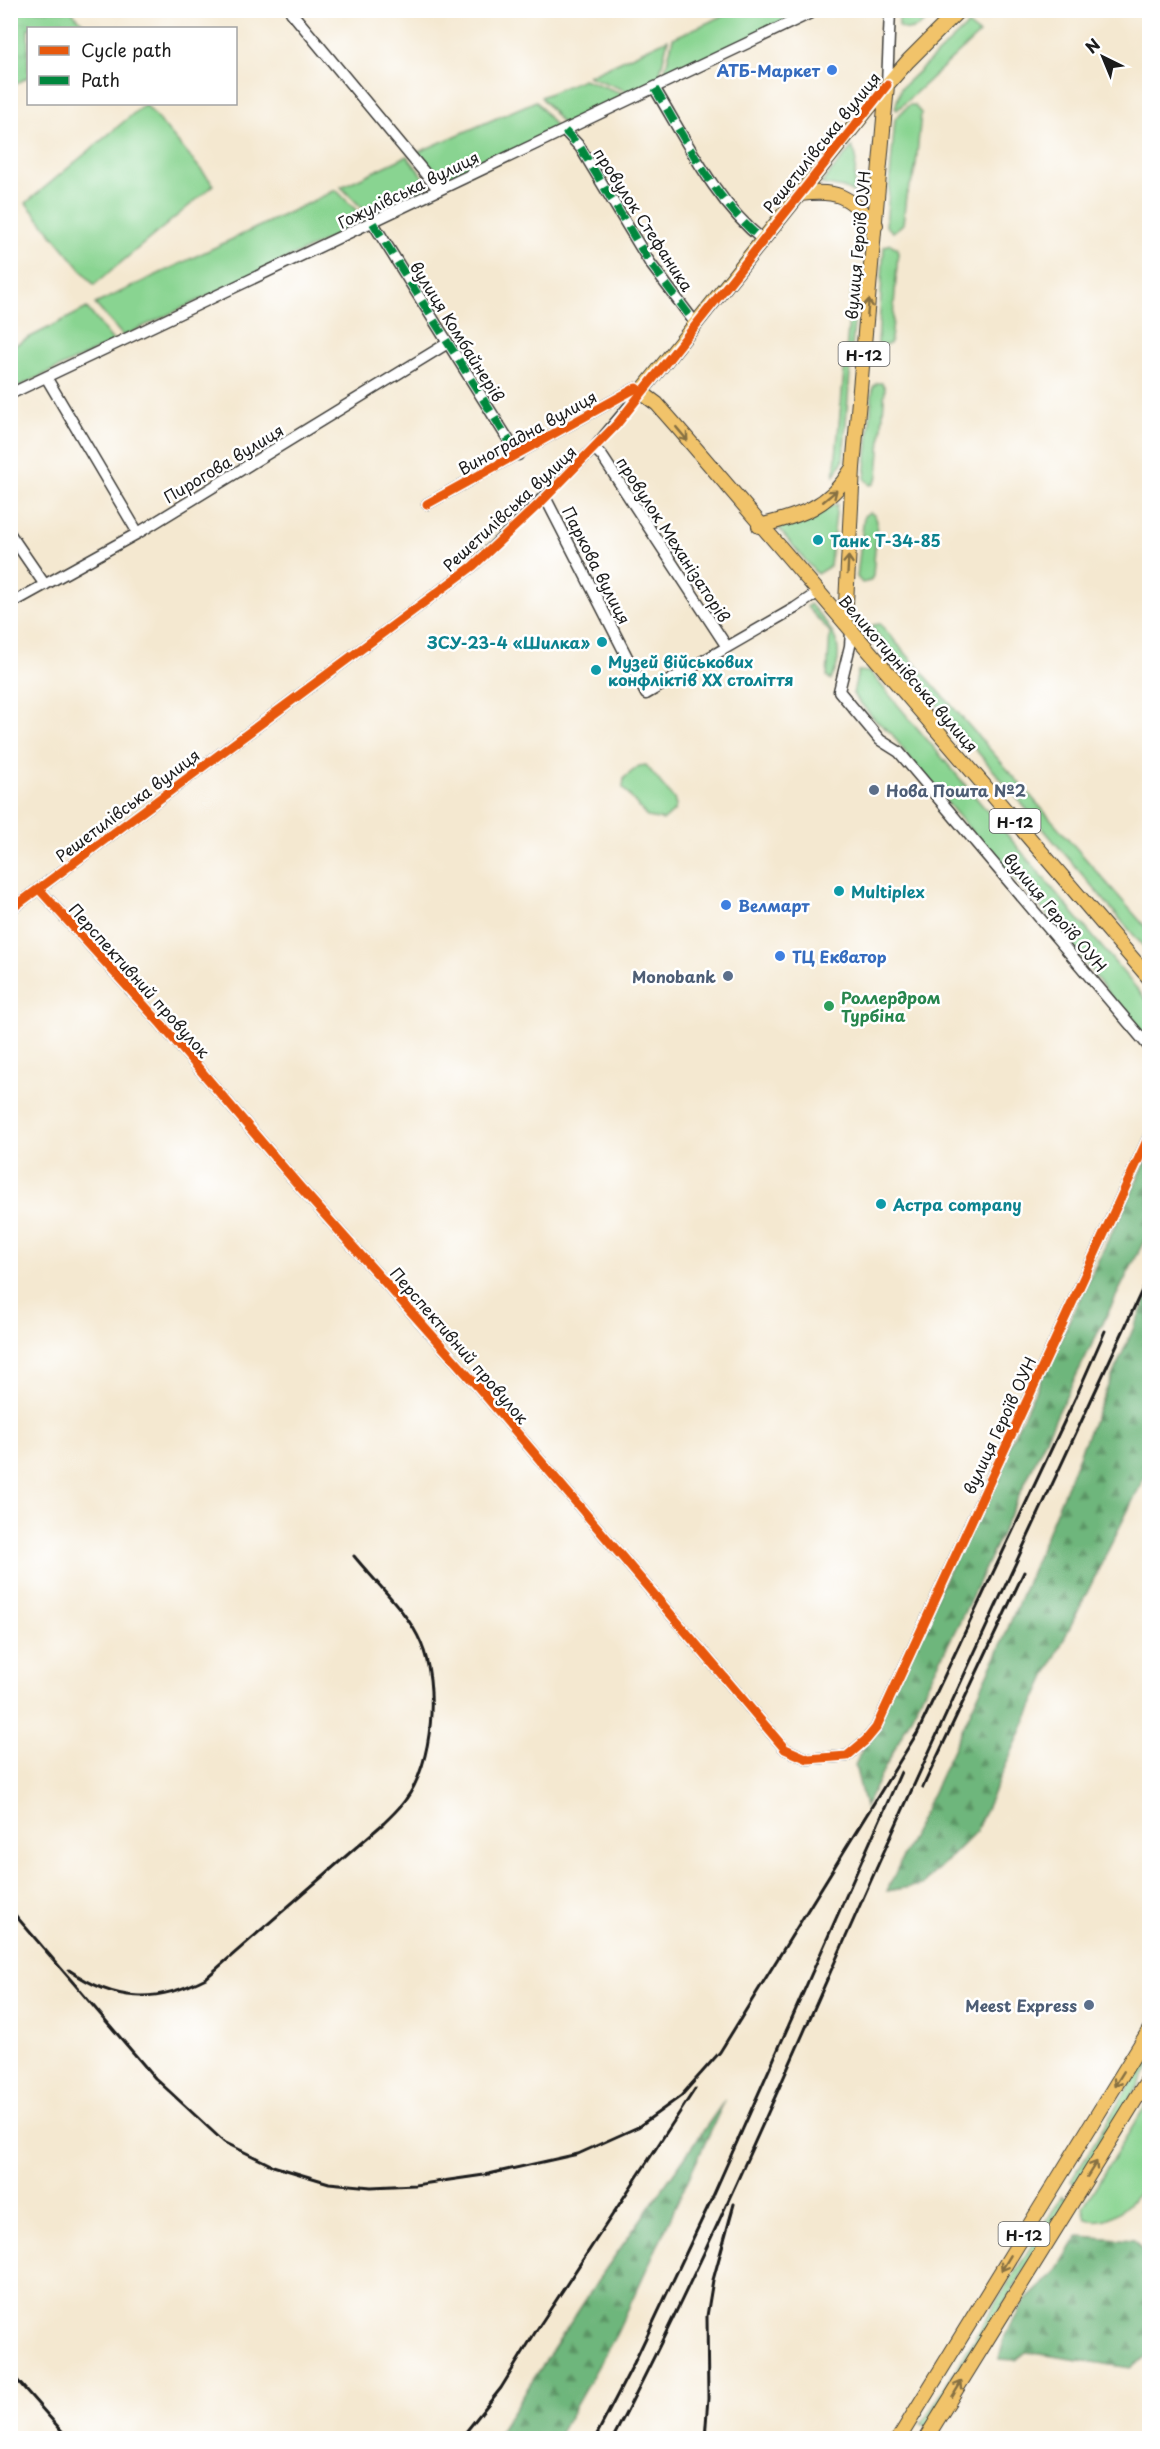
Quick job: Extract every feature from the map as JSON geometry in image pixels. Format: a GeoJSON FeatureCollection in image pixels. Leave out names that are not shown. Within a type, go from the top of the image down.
{"type":"FeatureCollection","features":[{"type":"Feature","properties":{"kind":"main road","name":"Решетилівська вулиця"},"geometry":{"type":"LineString","coordinates":[[641,392],[887,85],[959,10]]}},
{"type":"Feature","properties":{"kind":"main road","name":"вулиця Героїв ОУН"},"geometry":{"type":"LineString","coordinates":[[848,627],[853,468],[887,85]]}},
{"type":"Feature","properties":{"kind":"main road"},"geometry":{"type":"LineString","coordinates":[[800,194],[824,191],[839,195],[855,205],[876,225]]}},
{"type":"Feature","properties":{"kind":"main road","name":"Великотирнівська вулиця"},"geometry":{"type":"LineString","coordinates":[[641,392],[664,413],[1149,979]]}},
{"type":"Feature","properties":{"kind":"main road"},"geometry":{"type":"LineString","coordinates":[[759,526],[793,517],[817,506],[836,492],[853,468]]}},
{"type":"Feature","properties":{"kind":"main road","name":"Н-12"},"geometry":{"type":"LineString","coordinates":[[899,2439],[1149,2029]]}},
{"type":"Feature","properties":{"kind":"main road","name":"Н-12"},"geometry":{"type":"LineString","coordinates":[[926,2439],[1149,2076]]}},
{"type":"Feature","properties":{"kind":"main road"},"geometry":{"type":"LineString","coordinates":[[1056,2181],[1077,2194]]}},
{"type":"Feature","properties":{"kind":"street"},"geometry":{"type":"LineString","coordinates":[[293,10],[291,12],[439,190]]}},
{"type":"Feature","properties":{"kind":"street","name":"Гожулівська вулиця"},"geometry":{"type":"LineString","coordinates":[[10,394],[817,10]]}},
{"type":"Feature","properties":{"kind":"street"},"geometry":{"type":"LineString","coordinates":[[887,85],[890,10]]}},
{"type":"Feature","properties":{"kind":"street"},"geometry":{"type":"LineString","coordinates":[[655,89],[724,201],[740,220],[763,240]]}},
{"type":"Feature","properties":{"kind":"street","name":"провулок Стефаника"},"geometry":{"type":"LineString","coordinates":[[565,131],[580,147],[650,263],[696,324]]}},
{"type":"Feature","properties":{"kind":"street","name":"вулиця Комбайнерів"},"geometry":{"type":"LineString","coordinates":[[373,223],[518,455]]}},
{"type":"Feature","properties":{"kind":"street","name":"Пирогова вулиця"},"geometry":{"type":"LineString","coordinates":[[10,604],[138,533],[448,343]]}},
{"type":"Feature","properties":{"kind":"street"},"geometry":{"type":"LineString","coordinates":[[46,377],[138,533]]}},
{"type":"Feature","properties":{"kind":"street","name":"Виноградна вулиця"},"geometry":{"type":"LineString","coordinates":[[427,504],[636,388],[641,392]]}},
{"type":"Feature","properties":{"kind":"street","name":"Решетилівська вулиця"},"geometry":{"type":"LineString","coordinates":[[10,910],[473,566],[594,448],[641,392]]}},
{"type":"Feature","properties":{"kind":"street","name":"провулок Механізаторів"},"geometry":{"type":"LineString","coordinates":[[594,448],[602,456],[727,647]]}},
{"type":"Feature","properties":{"kind":"street","name":"Паркова вулиця"},"geometry":{"type":"LineString","coordinates":[[545,497],[646,694],[817,593]]}},
{"type":"Feature","properties":{"kind":"street"},"geometry":{"type":"LineString","coordinates":[[10,534],[45,585]]}},
{"type":"Feature","properties":{"kind":"street","name":"вулиця Героїв ОУН"},"geometry":{"type":"LineString","coordinates":[[848,627],[850,646],[839,691],[880,740],[899,752],[1149,1048]]}},
{"type":"Feature","properties":{"kind":"street","name":"Перспективний провулок"},"geometry":{"type":"LineString","coordinates":[[39,889],[161,1024],[300,1187],[486,1397],[785,1749],[808,1759],[847,1756],[876,1728]]}},
{"type":"Feature","properties":{"kind":"street","name":"вулиця Героїв ОУН"},"geometry":{"type":"LineString","coordinates":[[876,1728],[1149,1134]]}},
{"type":"Feature","properties":{"kind":"green space"},"geometry":{"type":"Polygon","coordinates":[[[11,10],[71,11],[87,27],[27,27],[27,78],[11,87],[11,10]]]}},
{"type":"Feature","properties":{"kind":"green space"},"geometry":{"type":"Polygon","coordinates":[[[807,10],[663,79],[673,38],[734,11],[807,10]]]}},
{"type":"Feature","properties":{"kind":"green space"},"geometry":{"type":"Polygon","coordinates":[[[899,10],[932,11],[923,24],[909,30],[899,26],[899,10]]]}},
{"type":"Feature","properties":{"kind":"green space"},"geometry":{"type":"Polygon","coordinates":[[[968,25],[979,34],[897,110],[895,108],[901,88],[968,25]]]}},
{"type":"Feature","properties":{"kind":"green space"},"geometry":{"type":"Polygon","coordinates":[[[668,39],[658,82],[634,94],[588,76],[668,39]]]}},
{"type":"Feature","properties":{"kind":"green space"},"geometry":{"type":"Polygon","coordinates":[[[583,79],[630,96],[565,127],[541,97],[583,79]]]}},
{"type":"Feature","properties":{"kind":"green space"},"geometry":{"type":"Polygon","coordinates":[[[536,101],[558,130],[449,182],[434,175],[416,153],[536,101]]]}},
{"type":"Feature","properties":{"kind":"green space"},"geometry":{"type":"Polygon","coordinates":[[[144,105],[214,185],[94,285],[26,203],[144,105]]]}},
{"type":"Feature","properties":{"kind":"green space"},"geometry":{"type":"Polygon","coordinates":[[[909,105],[914,105],[921,113],[916,165],[906,196],[903,224],[893,232],[886,226],[895,119],[909,105]]]}},
{"type":"Feature","properties":{"kind":"green space"},"geometry":{"type":"Polygon","coordinates":[[[852,147],[856,156],[854,193],[843,188],[821,184],[852,147]]]}},
{"type":"Feature","properties":{"kind":"green space"},"geometry":{"type":"Polygon","coordinates":[[[407,156],[429,184],[424,193],[372,218],[341,187],[407,156]]]}},
{"type":"Feature","properties":{"kind":"green space"},"geometry":{"type":"Polygon","coordinates":[[[336,190],[367,221],[123,336],[95,304],[336,190]]]}},
{"type":"Feature","properties":{"kind":"green space"},"geometry":{"type":"Polygon","coordinates":[[[890,244],[897,248],[898,252],[892,332],[890,344],[881,346],[878,343],[884,247],[890,244]]]}},
{"type":"Feature","properties":{"kind":"green space"},"geometry":{"type":"Polygon","coordinates":[[[857,286],[843,460],[834,477],[852,287],[857,286]]]}},
{"type":"Feature","properties":{"kind":"green space"},"geometry":{"type":"Polygon","coordinates":[[[87,308],[114,342],[11,390],[11,347],[87,308]]]}},
{"type":"Feature","properties":{"kind":"green space"},"geometry":{"type":"Polygon","coordinates":[[[877,383],[882,383],[885,388],[878,476],[874,484],[870,485],[865,479],[873,387],[877,383]]]}},
{"type":"Feature","properties":{"kind":"green space"},"geometry":{"type":"Polygon","coordinates":[[[837,504],[830,566],[817,574],[778,528],[837,504]]]}},
{"type":"Feature","properties":{"kind":"green space"},"geometry":{"type":"Polygon","coordinates":[[[870,512],[877,521],[873,576],[870,581],[862,583],[857,577],[864,516],[870,512]]]}},
{"type":"Feature","properties":{"kind":"green space"},"geometry":{"type":"Polygon","coordinates":[[[810,604],[831,630],[838,648],[836,668],[831,680],[827,677],[830,632],[807,607],[810,604]]]}},
{"type":"Feature","properties":{"kind":"green space"},"geometry":{"type":"Polygon","coordinates":[[[880,624],[1149,931],[1149,953],[872,628],[873,625],[880,624]]]}},
{"type":"Feature","properties":{"kind":"green space"},"geometry":{"type":"Polygon","coordinates":[[[858,671],[870,672],[1149,1003],[1149,1045],[1036,901],[995,859],[910,759],[892,734],[874,719],[853,694],[858,671]]]}},
{"type":"Feature","properties":{"kind":"green space"},"geometry":{"type":"Polygon","coordinates":[[[646,765],[674,799],[676,806],[674,811],[664,820],[647,817],[623,788],[624,778],[639,766],[646,765]]]}},
{"type":"Feature","properties":{"kind":"green space"},"geometry":{"type":"Polygon","coordinates":[[[1149,1155],[1149,1231],[1066,1396],[962,1617],[865,1807],[855,1765],[1149,1155]]]}},
{"type":"Feature","properties":{"kind":"green space"},"geometry":{"type":"Polygon","coordinates":[[[1149,1293],[1149,1468],[1052,1663],[976,1831],[922,1885],[887,1891],[999,1650],[1104,1395],[1149,1293]]]}},
{"type":"Feature","properties":{"kind":"green space"},"geometry":{"type":"Polygon","coordinates":[[[1149,2053],[1149,2068],[1078,2185],[1071,2181],[1149,2053]]]}},
{"type":"Feature","properties":{"kind":"green space"},"geometry":{"type":"Polygon","coordinates":[[[725,2100],[616,2335],[557,2438],[495,2438],[605,2270],[725,2100]]]}},
{"type":"Feature","properties":{"kind":"green space"},"geometry":{"type":"Polygon","coordinates":[[[1149,2100],[1149,2183],[1113,2216],[1096,2220],[1086,2219],[1083,2207],[1149,2100]]]}},
{"type":"Feature","properties":{"kind":"green space"},"geometry":{"type":"Polygon","coordinates":[[[1062,2196],[1068,2199],[928,2427],[922,2424],[1062,2196]]]}},
{"type":"Feature","properties":{"kind":"green space"},"geometry":{"type":"Polygon","coordinates":[[[1078,2236],[1134,2240],[1149,2260],[1149,2354],[1131,2368],[1026,2352],[1016,2360],[999,2359],[1005,2336],[1025,2301],[1056,2272],[1078,2236]]]}},
{"type":"Feature","properties":{"kind":"railway"},"geometry":{"type":"LineString","coordinates":[[613,2438],[720,2219],[918,1775],[1150,1273]]}},
{"type":"Feature","properties":{"kind":"railway"},"geometry":{"type":"LineString","coordinates":[[916,1736],[1105,1331]]}},
{"type":"Feature","properties":{"kind":"railway"},"geometry":{"type":"LineString","coordinates":[[69,1970],[103,1988],[136,1996],[170,1992],[206,1978],[384,1823],[406,1799],[415,1784],[427,1745],[431,1701],[427,1660],[416,1632],[408,1620],[354,1556]]}},
{"type":"Feature","properties":{"kind":"railway"},"geometry":{"type":"LineString","coordinates":[[923,1787],[1024,1572]]}},
{"type":"Feature","properties":{"kind":"railway"},"geometry":{"type":"LineString","coordinates":[[10,1909],[155,2078],[224,2142],[273,2166],[329,2183],[371,2187],[415,2185],[484,2175],[578,2154],[638,2127],[681,2096],[720,2052],[919,1730]]}},
{"type":"Feature","properties":{"kind":"railway"},"geometry":{"type":"LineString","coordinates":[[595,2438],[634,2363],[713,2196],[901,1772]]}},
{"type":"Feature","properties":{"kind":"railway"},"geometry":{"type":"LineString","coordinates":[[461,2438],[501,2388],[695,2089]]}},
{"type":"Feature","properties":{"kind":"railway"},"geometry":{"type":"LineString","coordinates":[[705,2438],[708,2398],[707,2316],[713,2280],[734,2204]]}},
{"type":"Feature","properties":{"kind":"railway"},"geometry":{"type":"LineString","coordinates":[[10,2372],[68,2438]]}},
{"type":"Feature","properties":{"kind":"marked path"},"geometry":{"type":"LineString","coordinates":[[655,89],[716,189],[746,225],[763,240]]}},
{"type":"Feature","properties":{"kind":"marked path"},"geometry":{"type":"LineString","coordinates":[[565,131],[580,147],[650,263],[696,324]]}},
{"type":"Feature","properties":{"kind":"marked path"},"geometry":{"type":"LineString","coordinates":[[373,223],[518,455]]}},
{"type":"Feature","properties":{"kind":"cycle path"},"geometry":{"type":"LineString","coordinates":[[10,910],[473,566],[540,503],[617,424],[887,85]]}},
{"type":"Feature","properties":{"kind":"cycle path"},"geometry":{"type":"LineString","coordinates":[[427,504],[636,388],[641,392]]}},
{"type":"Feature","properties":{"kind":"cycle path"},"geometry":{"type":"LineString","coordinates":[[39,889],[161,1024],[300,1187],[479,1388],[785,1749],[808,1759],[847,1756],[876,1728],[1150,1134]]}},
{"type":"Feature","properties":{"kind":"place","name":"АТБ-Маркет"},"geometry":{"type":"Point","coordinates":[832,70]}},
{"type":"Feature","properties":{"kind":"place","name":"Танк Т-34-85"},"geometry":{"type":"Point","coordinates":[818,540]}},
{"type":"Feature","properties":{"kind":"place","name":"ЗСУ-23-4 «Шилка»"},"geometry":{"type":"Point","coordinates":[602,642]}},
{"type":"Feature","properties":{"kind":"place","name":"Музей військових конфліктів ХХ століття"},"geometry":{"type":"Point","coordinates":[596,670]}},
{"type":"Feature","properties":{"kind":"place","name":"Нова Пошта №2"},"geometry":{"type":"Point","coordinates":[874,790]}},
{"type":"Feature","properties":{"kind":"place","name":"Multiplex"},"geometry":{"type":"Point","coordinates":[839,891]}},
{"type":"Feature","properties":{"kind":"place","name":"Велмарт"},"geometry":{"type":"Point","coordinates":[726,905]}},
{"type":"Feature","properties":{"kind":"place","name":"ТЦ Екватор"},"geometry":{"type":"Point","coordinates":[780,956]}},
{"type":"Feature","properties":{"kind":"place","name":"Monobank"},"geometry":{"type":"Point","coordinates":[728,976]}},
{"type":"Feature","properties":{"kind":"place","name":"Роллердром Турбіна"},"geometry":{"type":"Point","coordinates":[829,1006]}},
{"type":"Feature","properties":{"kind":"place","name":"Астра company"},"geometry":{"type":"Point","coordinates":[881,1204]}},
{"type":"Feature","properties":{"kind":"place","name":"Meest Express"},"geometry":{"type":"Point","coordinates":[1089,2005]}}]}
